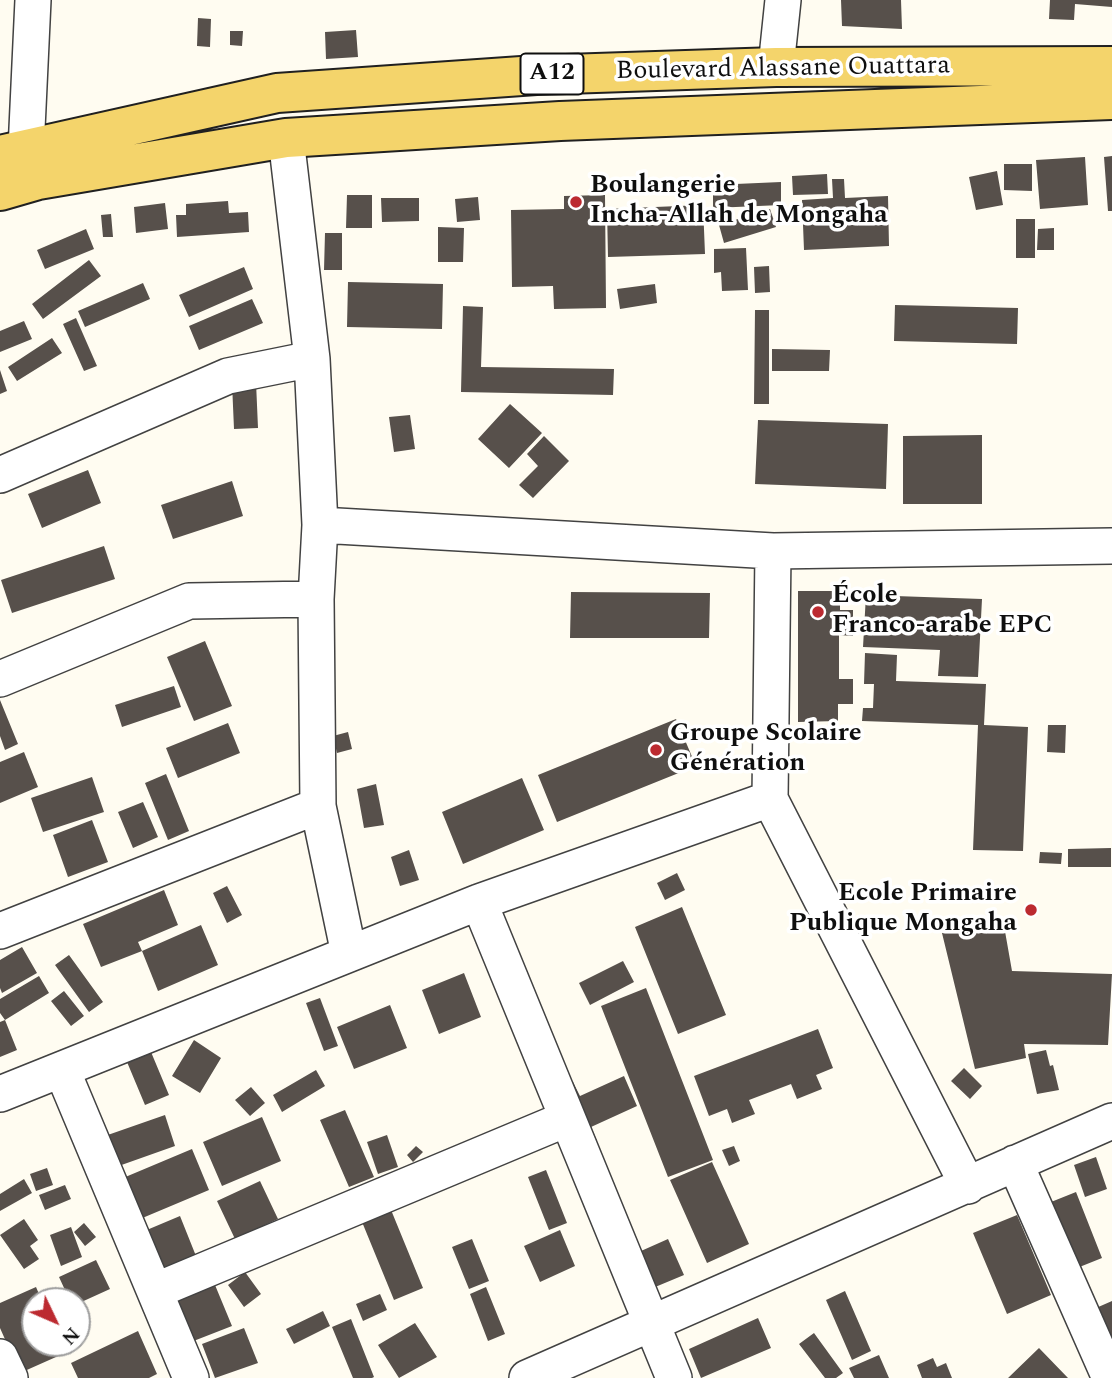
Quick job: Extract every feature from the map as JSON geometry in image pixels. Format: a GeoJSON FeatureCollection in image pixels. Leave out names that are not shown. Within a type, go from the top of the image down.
{"type":"FeatureCollection","features":[{"type":"Feature","properties":{"kind":"main road","name":"Boulevard Alassane Ouattara"},"geometry":{"type":"LineString","coordinates":[[16,157],[277,93],[536,75],[776,67],[1112,66]]}},
{"type":"Feature","properties":{"kind":"main road","name":"Boulevard Alassane Ouattara"},"geometry":{"type":"LineString","coordinates":[[16,157],[560,121],[1112,100]]}},
{"type":"Feature","properties":{"kind":"main road","name":"Boulevard Alassane Ouattara"},"geometry":{"type":"LineString","coordinates":[[0,191],[16,157]]}},
{"type":"Feature","properties":{"kind":"street"},"geometry":{"type":"LineString","coordinates":[[16,157],[33,0]]}},
{"type":"Feature","properties":{"kind":"street"},"geometry":{"type":"LineString","coordinates":[[776,67],[783,0]]}},
{"type":"Feature","properties":{"kind":"street"},"geometry":{"type":"LineString","coordinates":[[286,138],[312,359],[320,525],[316,599],[318,806],[349,954]]}},
{"type":"Feature","properties":{"kind":"street"},"geometry":{"type":"LineString","coordinates":[[0,475],[228,376],[312,359]]}},
{"type":"Feature","properties":{"kind":"street"},"geometry":{"type":"LineString","coordinates":[[320,525],[773,551],[1112,546]]}},
{"type":"Feature","properties":{"kind":"street"},"geometry":{"type":"LineString","coordinates":[[773,551],[771,799],[968,1186]]}},
{"type":"Feature","properties":{"kind":"street"},"geometry":{"type":"LineString","coordinates":[[0,679],[189,601],[316,599]]}},
{"type":"Feature","properties":{"kind":"street"},"geometry":{"type":"LineString","coordinates":[[0,1094],[479,902],[771,799]]}},
{"type":"Feature","properties":{"kind":"street"},"geometry":{"type":"LineString","coordinates":[[0,931],[318,806]]}},
{"type":"Feature","properties":{"kind":"street"},"geometry":{"type":"LineString","coordinates":[[479,902],[674,1378]]}},
{"type":"Feature","properties":{"kind":"street"},"geometry":{"type":"LineString","coordinates":[[62,1070],[191,1378]]}},
{"type":"Feature","properties":{"kind":"street"},"geometry":{"type":"LineString","coordinates":[[155,1291],[566,1119]]}},
{"type":"Feature","properties":{"kind":"street"},"geometry":{"type":"LineString","coordinates":[[527,1378],[1112,1121]]}},
{"type":"Feature","properties":{"kind":"street"},"geometry":{"type":"LineString","coordinates":[[1015,1163],[1110,1378]]}},
{"type":"Feature","properties":{"kind":"street"},"geometry":{"type":"LineString","coordinates":[[0,1357],[10,1378]]}},
{"type":"Feature","properties":{"kind":"building"},"geometry":{"type":"Polygon","coordinates":[[[841,0],[901,0],[902,29],[842,26],[841,0]]]}},
{"type":"Feature","properties":{"kind":"building"},"geometry":{"type":"Polygon","coordinates":[[[1050,0],[1112,0],[1112,7],[1075,4],[1074,20],[1049,19],[1050,0]]]}},
{"type":"Feature","properties":{"kind":"building"},"geometry":{"type":"Polygon","coordinates":[[[198,18],[211,19],[210,47],[197,46],[198,18]]]}},
{"type":"Feature","properties":{"kind":"building"},"geometry":{"type":"Polygon","coordinates":[[[356,30],[358,57],[326,59],[325,32],[356,30]]]}},
{"type":"Feature","properties":{"kind":"building"},"geometry":{"type":"Polygon","coordinates":[[[230,31],[243,31],[242,46],[230,45],[230,31]]]}},
{"type":"Feature","properties":{"kind":"building"},"geometry":{"type":"Polygon","coordinates":[[[1112,156],[1112,211],[1108,211],[1104,157],[1112,156]]]}},
{"type":"Feature","properties":{"kind":"building"},"geometry":{"type":"Polygon","coordinates":[[[1085,157],[1088,205],[1040,209],[1036,160],[1085,157]]]}},
{"type":"Feature","properties":{"kind":"building"},"geometry":{"type":"Polygon","coordinates":[[[1004,164],[1032,164],[1032,191],[1004,190],[1004,164]]]}},
{"type":"Feature","properties":{"kind":"building"},"geometry":{"type":"Polygon","coordinates":[[[997,171],[1003,205],[976,210],[969,177],[997,171]]]}},
{"type":"Feature","properties":{"kind":"building"},"geometry":{"type":"Polygon","coordinates":[[[827,174],[828,194],[793,195],[792,176],[827,174]]]}},
{"type":"Feature","properties":{"kind":"building"},"geometry":{"type":"Polygon","coordinates":[[[832,179],[844,179],[845,198],[888,196],[889,246],[804,250],[802,200],[833,198],[832,179]]]}},
{"type":"Feature","properties":{"kind":"building"},"geometry":{"type":"Polygon","coordinates":[[[781,182],[781,205],[713,208],[713,185],[781,182]]]}},
{"type":"Feature","properties":{"kind":"building"},"geometry":{"type":"Polygon","coordinates":[[[347,195],[372,195],[372,228],[346,228],[347,195]]]}},
{"type":"Feature","properties":{"kind":"building"},"geometry":{"type":"Polygon","coordinates":[[[605,195],[606,308],[554,309],[553,286],[512,287],[511,210],[564,209],[564,196],[605,195]]]}},
{"type":"Feature","properties":{"kind":"building"},"geometry":{"type":"Polygon","coordinates":[[[478,197],[480,220],[457,222],[455,199],[478,197]]]}},
{"type":"Feature","properties":{"kind":"building"},"geometry":{"type":"Polygon","coordinates":[[[381,198],[419,198],[419,221],[382,222],[381,198]]]}},
{"type":"Feature","properties":{"kind":"building"},"geometry":{"type":"Polygon","coordinates":[[[228,201],[229,213],[248,212],[249,232],[177,237],[176,215],[186,215],[186,204],[228,201]]]}},
{"type":"Feature","properties":{"kind":"building"},"geometry":{"type":"Polygon","coordinates":[[[165,203],[168,229],[136,233],[134,207],[165,203]]]}},
{"type":"Feature","properties":{"kind":"building"},"geometry":{"type":"Polygon","coordinates":[[[703,205],[705,254],[608,257],[607,209],[703,205]]]}},
{"type":"Feature","properties":{"kind":"building"},"geometry":{"type":"Polygon","coordinates":[[[770,209],[776,227],[724,243],[719,225],[770,209]]]}},
{"type":"Feature","properties":{"kind":"building"},"geometry":{"type":"Polygon","coordinates":[[[111,214],[113,237],[103,237],[101,215],[111,214]]]}},
{"type":"Feature","properties":{"kind":"building"},"geometry":{"type":"Polygon","coordinates":[[[1016,219],[1035,219],[1035,258],[1016,258],[1016,219]]]}},
{"type":"Feature","properties":{"kind":"building"},"geometry":{"type":"Polygon","coordinates":[[[438,227],[464,228],[463,262],[438,262],[438,227]]]}},
{"type":"Feature","properties":{"kind":"building"},"geometry":{"type":"Polygon","coordinates":[[[1054,228],[1054,250],[1037,250],[1038,229],[1054,228]]]}},
{"type":"Feature","properties":{"kind":"building"},"geometry":{"type":"Polygon","coordinates":[[[86,229],[94,249],[45,269],[37,250],[86,229]]]}},
{"type":"Feature","properties":{"kind":"building"},"geometry":{"type":"Polygon","coordinates":[[[325,233],[342,233],[342,270],[324,270],[325,233]]]}},
{"type":"Feature","properties":{"kind":"building"},"geometry":{"type":"Polygon","coordinates":[[[746,248],[748,290],[722,291],[721,272],[714,273],[714,249],[746,248]]]}},
{"type":"Feature","properties":{"kind":"building"},"geometry":{"type":"Polygon","coordinates":[[[89,260],[101,276],[43,319],[32,304],[89,260]]]}},
{"type":"Feature","properties":{"kind":"building"},"geometry":{"type":"Polygon","coordinates":[[[769,266],[770,292],[755,293],[754,267],[769,266]]]}},
{"type":"Feature","properties":{"kind":"building"},"geometry":{"type":"Polygon","coordinates":[[[244,267],[253,289],[189,317],[179,295],[244,267]]]}},
{"type":"Feature","properties":{"kind":"building"},"geometry":{"type":"Polygon","coordinates":[[[348,282],[443,284],[442,329],[347,327],[348,282]]]}},
{"type":"Feature","properties":{"kind":"building"},"geometry":{"type":"Polygon","coordinates":[[[143,283],[150,299],[85,327],[78,311],[143,283]]]}},
{"type":"Feature","properties":{"kind":"building"},"geometry":{"type":"Polygon","coordinates":[[[655,284],[657,303],[620,309],[617,289],[655,284]]]}},
{"type":"Feature","properties":{"kind":"building"},"geometry":{"type":"Polygon","coordinates":[[[252,299],[263,323],[199,350],[189,326],[252,299]]]}},
{"type":"Feature","properties":{"kind":"building"},"geometry":{"type":"Polygon","coordinates":[[[895,305],[1018,308],[1017,344],[894,341],[895,305]]]}},
{"type":"Feature","properties":{"kind":"building"},"geometry":{"type":"Polygon","coordinates":[[[463,306],[483,307],[481,367],[614,369],[613,395],[461,392],[463,306]]]}},
{"type":"Feature","properties":{"kind":"building"},"geometry":{"type":"Polygon","coordinates":[[[755,310],[769,310],[769,404],[754,404],[755,310]]]}},
{"type":"Feature","properties":{"kind":"building"},"geometry":{"type":"Polygon","coordinates":[[[76,318],[97,366],[84,371],[63,324],[76,318]]]}},
{"type":"Feature","properties":{"kind":"building"},"geometry":{"type":"Polygon","coordinates":[[[24,321],[32,339],[0,352],[0,331],[24,321]]]}},
{"type":"Feature","properties":{"kind":"building"},"geometry":{"type":"Polygon","coordinates":[[[52,338],[62,353],[17,381],[8,367],[52,338]]]}},
{"type":"Feature","properties":{"kind":"building"},"geometry":{"type":"Polygon","coordinates":[[[772,349],[830,350],[829,371],[772,371],[772,349]]]}},
{"type":"Feature","properties":{"kind":"building"},"geometry":{"type":"Polygon","coordinates":[[[0,370],[7,391],[0,394],[0,370]]]}},
{"type":"Feature","properties":{"kind":"building"},"geometry":{"type":"Polygon","coordinates":[[[256,382],[258,428],[234,429],[232,383],[256,382]]]}},
{"type":"Feature","properties":{"kind":"building"},"geometry":{"type":"Polygon","coordinates":[[[510,404],[542,433],[509,468],[478,439],[510,404]]]}},
{"type":"Feature","properties":{"kind":"building"},"geometry":{"type":"Polygon","coordinates":[[[410,415],[415,449],[394,452],[389,417],[410,415]]]}},
{"type":"Feature","properties":{"kind":"building"},"geometry":{"type":"Polygon","coordinates":[[[758,420],[888,424],[886,489],[755,484],[758,420]]]}},
{"type":"Feature","properties":{"kind":"building"},"geometry":{"type":"Polygon","coordinates":[[[982,435],[982,504],[903,504],[903,436],[982,435]]]}},
{"type":"Feature","properties":{"kind":"building"},"geometry":{"type":"Polygon","coordinates":[[[544,436],[569,461],[533,498],[519,485],[538,466],[527,454],[544,436]]]}},
{"type":"Feature","properties":{"kind":"building"},"geometry":{"type":"Polygon","coordinates":[[[88,470],[101,503],[42,528],[28,494],[88,470]]]}},
{"type":"Feature","properties":{"kind":"building"},"geometry":{"type":"Polygon","coordinates":[[[232,481],[243,516],[173,539],[161,505],[232,481]]]}},
{"type":"Feature","properties":{"kind":"building"},"geometry":{"type":"Polygon","coordinates":[[[104,546],[115,579],[12,613],[1,580],[104,546]]]}},
{"type":"Feature","properties":{"kind":"building"},"geometry":{"type":"Polygon","coordinates":[[[798,591],[840,591],[840,610],[853,610],[853,636],[839,635],[839,679],[853,679],[853,704],[838,704],[838,721],[798,722],[798,591]]]}},
{"type":"Feature","properties":{"kind":"building"},"geometry":{"type":"Polygon","coordinates":[[[571,592],[710,593],[709,638],[570,638],[571,592]]]}},
{"type":"Feature","properties":{"kind":"building"},"geometry":{"type":"Polygon","coordinates":[[[866,595],[982,599],[978,677],[938,676],[940,650],[863,647],[866,595]]]}},
{"type":"Feature","properties":{"kind":"building"},"geometry":{"type":"Polygon","coordinates":[[[205,641],[232,706],[194,721],[167,657],[205,641]]]}},
{"type":"Feature","properties":{"kind":"building"},"geometry":{"type":"Polygon","coordinates":[[[865,653],[897,655],[896,681],[986,684],[984,725],[1028,727],[1023,851],[973,850],[978,725],[862,721],[863,708],[873,708],[874,684],[864,684],[865,653]]]}},
{"type":"Feature","properties":{"kind":"building"},"geometry":{"type":"Polygon","coordinates":[[[174,686],[181,707],[122,727],[115,705],[174,686]]]}},
{"type":"Feature","properties":{"kind":"building"},"geometry":{"type":"Polygon","coordinates":[[[0,700],[18,744],[5,750],[0,736],[0,700]]]}},
{"type":"Feature","properties":{"kind":"building"},"geometry":{"type":"Polygon","coordinates":[[[676,719],[696,766],[557,822],[538,775],[676,719]]]}},
{"type":"Feature","properties":{"kind":"building"},"geometry":{"type":"Polygon","coordinates":[[[228,723],[240,753],[178,778],[166,748],[228,723]]]}},
{"type":"Feature","properties":{"kind":"building"},"geometry":{"type":"Polygon","coordinates":[[[1048,725],[1066,725],[1065,753],[1047,752],[1048,725]]]}},
{"type":"Feature","properties":{"kind":"building"},"geometry":{"type":"Polygon","coordinates":[[[348,732],[352,749],[337,753],[333,736],[348,732]]]}},
{"type":"Feature","properties":{"kind":"building"},"geometry":{"type":"Polygon","coordinates":[[[24,752],[38,787],[0,803],[0,762],[24,752]]]}},
{"type":"Feature","properties":{"kind":"building"},"geometry":{"type":"Polygon","coordinates":[[[166,774],[189,831],[168,840],[145,783],[166,774]]]}},
{"type":"Feature","properties":{"kind":"building"},"geometry":{"type":"Polygon","coordinates":[[[92,777],[104,812],[43,832],[31,798],[92,777]]]}},
{"type":"Feature","properties":{"kind":"building"},"geometry":{"type":"Polygon","coordinates":[[[522,778],[544,830],[463,864],[442,812],[522,778]]]}},
{"type":"Feature","properties":{"kind":"building"},"geometry":{"type":"Polygon","coordinates":[[[376,784],[384,825],[364,828],[357,789],[376,784]]]}},
{"type":"Feature","properties":{"kind":"building"},"geometry":{"type":"Polygon","coordinates":[[[143,802],[158,837],[133,848],[118,812],[143,802]]]}},
{"type":"Feature","properties":{"kind":"building"},"geometry":{"type":"Polygon","coordinates":[[[92,820],[108,862],[68,877],[53,835],[92,820]]]}},
{"type":"Feature","properties":{"kind":"building"},"geometry":{"type":"Polygon","coordinates":[[[1111,848],[1111,867],[1068,867],[1068,849],[1111,848]]]}},
{"type":"Feature","properties":{"kind":"building"},"geometry":{"type":"Polygon","coordinates":[[[409,850],[419,880],[400,886],[391,857],[409,850]]]}},
{"type":"Feature","properties":{"kind":"building"},"geometry":{"type":"Polygon","coordinates":[[[1040,852],[1062,853],[1061,864],[1039,863],[1040,852]]]}},
{"type":"Feature","properties":{"kind":"building"},"geometry":{"type":"Polygon","coordinates":[[[677,873],[685,890],[665,900],[657,883],[677,873]]]}},
{"type":"Feature","properties":{"kind":"building"},"geometry":{"type":"Polygon","coordinates":[[[227,886],[242,915],[227,923],[213,893],[227,886]]]}},
{"type":"Feature","properties":{"kind":"building"},"geometry":{"type":"Polygon","coordinates":[[[164,890],[178,925],[138,942],[142,951],[101,967],[83,924],[164,890]]]}},
{"type":"Feature","properties":{"kind":"building"},"geometry":{"type":"Polygon","coordinates":[[[682,907],[726,1015],[678,1034],[635,927],[682,907]]]}},
{"type":"Feature","properties":{"kind":"building"},"geometry":{"type":"Polygon","coordinates":[[[1003,920],[1012,971],[1112,974],[1108,1045],[1024,1044],[1026,1058],[975,1069],[942,933],[1003,920]]]}},
{"type":"Feature","properties":{"kind":"building"},"geometry":{"type":"Polygon","coordinates":[[[201,925],[218,965],[158,991],[142,951],[201,925]]]}},
{"type":"Feature","properties":{"kind":"building"},"geometry":{"type":"Polygon","coordinates":[[[22,947],[37,973],[2,993],[0,960],[22,947]]]}},
{"type":"Feature","properties":{"kind":"building"},"geometry":{"type":"Polygon","coordinates":[[[69,955],[103,1002],[89,1012],[55,965],[69,955]]]}},
{"type":"Feature","properties":{"kind":"building"},"geometry":{"type":"Polygon","coordinates":[[[623,961],[634,982],[590,1005],[579,983],[623,961]]]}},
{"type":"Feature","properties":{"kind":"building"},"geometry":{"type":"Polygon","coordinates":[[[464,973],[481,1017],[439,1034],[422,990],[464,973]]]}},
{"type":"Feature","properties":{"kind":"building"},"geometry":{"type":"Polygon","coordinates":[[[39,976],[49,993],[5,1020],[0,1013],[0,999],[39,976]]]}},
{"type":"Feature","properties":{"kind":"building"},"geometry":{"type":"Polygon","coordinates":[[[646,988],[713,1160],[668,1177],[601,1006],[646,988]]]}},
{"type":"Feature","properties":{"kind":"building"},"geometry":{"type":"Polygon","coordinates":[[[64,991],[84,1016],[71,1026],[51,1001],[64,991]]]}},
{"type":"Feature","properties":{"kind":"building"},"geometry":{"type":"Polygon","coordinates":[[[320,998],[338,1046],[324,1051],[306,1003],[320,998]]]}},
{"type":"Feature","properties":{"kind":"building"},"geometry":{"type":"Polygon","coordinates":[[[390,1005],[407,1048],[354,1069],[337,1027],[390,1005]]]}},
{"type":"Feature","properties":{"kind":"building"},"geometry":{"type":"Polygon","coordinates":[[[5,1020],[17,1050],[0,1057],[0,1022],[5,1020]]]}},
{"type":"Feature","properties":{"kind":"building"},"geometry":{"type":"Polygon","coordinates":[[[818,1029],[833,1068],[816,1075],[822,1089],[797,1099],[791,1084],[749,1100],[755,1114],[732,1123],[727,1109],[709,1116],[694,1076],[818,1029]]]}},
{"type":"Feature","properties":{"kind":"building"},"geometry":{"type":"Polygon","coordinates":[[[194,1040],[221,1058],[200,1093],[172,1076],[194,1040]]]}},
{"type":"Feature","properties":{"kind":"building"},"geometry":{"type":"Polygon","coordinates":[[[1046,1050],[1059,1090],[1037,1094],[1028,1054],[1046,1050]]]}},
{"type":"Feature","properties":{"kind":"building"},"geometry":{"type":"Polygon","coordinates":[[[151,1052],[169,1095],[145,1105],[127,1062],[151,1052]]]}},
{"type":"Feature","properties":{"kind":"building"},"geometry":{"type":"Polygon","coordinates":[[[964,1068],[982,1086],[970,1099],[951,1081],[964,1068]]]}},
{"type":"Feature","properties":{"kind":"building"},"geometry":{"type":"Polygon","coordinates":[[[316,1070],[325,1086],[282,1112],[273,1095],[316,1070]]]}},
{"type":"Feature","properties":{"kind":"building"},"geometry":{"type":"Polygon","coordinates":[[[624,1076],[637,1106],[591,1127],[597,1141],[581,1148],[562,1087],[573,1082],[580,1096],[624,1076]]]}},
{"type":"Feature","properties":{"kind":"building"},"geometry":{"type":"Polygon","coordinates":[[[251,1087],[265,1103],[250,1116],[235,1100],[251,1087]]]}},
{"type":"Feature","properties":{"kind":"building"},"geometry":{"type":"Polygon","coordinates":[[[345,1110],[374,1177],[349,1187],[320,1120],[345,1110]]]}},
{"type":"Feature","properties":{"kind":"building"},"geometry":{"type":"Polygon","coordinates":[[[165,1115],[175,1146],[113,1168],[102,1137],[165,1115]]]}},
{"type":"Feature","properties":{"kind":"building"},"geometry":{"type":"Polygon","coordinates":[[[262,1117],[281,1161],[222,1186],[203,1142],[262,1117]]]}},
{"type":"Feature","properties":{"kind":"building"},"geometry":{"type":"Polygon","coordinates":[[[387,1135],[398,1167],[378,1174],[367,1142],[387,1135]]]}},
{"type":"Feature","properties":{"kind":"building"},"geometry":{"type":"Polygon","coordinates":[[[416,1146],[423,1152],[413,1162],[407,1155],[416,1146]]]}},
{"type":"Feature","properties":{"kind":"building"},"geometry":{"type":"Polygon","coordinates":[[[734,1146],[740,1161],[729,1166],[722,1150],[734,1146]]]}},
{"type":"Feature","properties":{"kind":"building"},"geometry":{"type":"Polygon","coordinates":[[[192,1149],[209,1190],[140,1219],[123,1178],[192,1149]]]}},
{"type":"Feature","properties":{"kind":"building"},"geometry":{"type":"Polygon","coordinates":[[[1096,1157],[1107,1189],[1085,1197],[1074,1165],[1096,1157]]]}},
{"type":"Feature","properties":{"kind":"building"},"geometry":{"type":"Polygon","coordinates":[[[712,1162],[749,1244],[707,1263],[670,1180],[712,1162]]]}},
{"type":"Feature","properties":{"kind":"building"},"geometry":{"type":"Polygon","coordinates":[[[47,1168],[53,1185],[36,1191],[30,1174],[47,1168]]]}},
{"type":"Feature","properties":{"kind":"building"},"geometry":{"type":"Polygon","coordinates":[[[546,1170],[567,1223],[549,1230],[528,1177],[546,1170]]]}},
{"type":"Feature","properties":{"kind":"building"},"geometry":{"type":"Polygon","coordinates":[[[24,1179],[32,1193],[0,1211],[0,1194],[24,1179]]]}},
{"type":"Feature","properties":{"kind":"building"},"geometry":{"type":"Polygon","coordinates":[[[260,1181],[278,1219],[235,1239],[217,1201],[260,1181]]]}},
{"type":"Feature","properties":{"kind":"building"},"geometry":{"type":"Polygon","coordinates":[[[65,1185],[71,1199],[45,1210],[39,1195],[65,1185]]]}},
{"type":"Feature","properties":{"kind":"building"},"geometry":{"type":"Polygon","coordinates":[[[1076,1192],[1102,1258],[1072,1270],[1046,1204],[1076,1192]]]}},
{"type":"Feature","properties":{"kind":"building"},"geometry":{"type":"Polygon","coordinates":[[[389,1205],[423,1288],[394,1300],[360,1217],[389,1205]]]}},
{"type":"Feature","properties":{"kind":"building"},"geometry":{"type":"Polygon","coordinates":[[[1017,1215],[1051,1295],[1007,1314],[973,1233],[1017,1215]]]}},
{"type":"Feature","properties":{"kind":"building"},"geometry":{"type":"Polygon","coordinates":[[[180,1216],[196,1256],[159,1272],[142,1232],[180,1216]]]}},
{"type":"Feature","properties":{"kind":"building"},"geometry":{"type":"Polygon","coordinates":[[[24,1219],[38,1240],[30,1246],[39,1259],[24,1269],[0,1235],[24,1219]]]}},
{"type":"Feature","properties":{"kind":"building"},"geometry":{"type":"Polygon","coordinates":[[[84,1223],[96,1237],[85,1246],[74,1232],[84,1223]]]}},
{"type":"Feature","properties":{"kind":"building"},"geometry":{"type":"Polygon","coordinates":[[[71,1227],[82,1257],[61,1266],[50,1235],[71,1227]]]}},
{"type":"Feature","properties":{"kind":"building"},"geometry":{"type":"Polygon","coordinates":[[[560,1230],[575,1266],[540,1282],[524,1246],[560,1230]]]}},
{"type":"Feature","properties":{"kind":"building"},"geometry":{"type":"Polygon","coordinates":[[[472,1239],[489,1281],[469,1289],[452,1247],[472,1239]]]}},
{"type":"Feature","properties":{"kind":"building"},"geometry":{"type":"Polygon","coordinates":[[[668,1239],[684,1275],[648,1290],[632,1255],[668,1239]]]}},
{"type":"Feature","properties":{"kind":"building"},"geometry":{"type":"Polygon","coordinates":[[[96,1260],[110,1289],[91,1298],[91,1287],[64,1287],[59,1277],[96,1260]]]}},
{"type":"Feature","properties":{"kind":"building"},"geometry":{"type":"Polygon","coordinates":[[[245,1272],[261,1294],[244,1307],[228,1285],[245,1272]]]}},
{"type":"Feature","properties":{"kind":"building"},"geometry":{"type":"Polygon","coordinates":[[[215,1285],[232,1326],[191,1342],[174,1301],[215,1285]]]}},
{"type":"Feature","properties":{"kind":"building"},"geometry":{"type":"Polygon","coordinates":[[[486,1287],[505,1334],[488,1341],[470,1294],[486,1287]]]}},
{"type":"Feature","properties":{"kind":"building"},"geometry":{"type":"Polygon","coordinates":[[[845,1291],[871,1351],[852,1360],[826,1300],[845,1291]]]}},
{"type":"Feature","properties":{"kind":"building"},"geometry":{"type":"Polygon","coordinates":[[[21,1294],[21,1357],[56,1357],[20,1373],[0,1328],[0,1303],[21,1294]]]}},
{"type":"Feature","properties":{"kind":"building"},"geometry":{"type":"Polygon","coordinates":[[[380,1294],[387,1310],[363,1321],[356,1304],[380,1294]]]}},
{"type":"Feature","properties":{"kind":"building"},"geometry":{"type":"Polygon","coordinates":[[[1112,1301],[1112,1341],[1096,1308],[1112,1301]]]}},
{"type":"Feature","properties":{"kind":"building"},"geometry":{"type":"Polygon","coordinates":[[[323,1311],[330,1326],[294,1344],[286,1329],[323,1311]]]}},
{"type":"Feature","properties":{"kind":"building"},"geometry":{"type":"Polygon","coordinates":[[[758,1318],[771,1348],[701,1378],[689,1349],[758,1318]]]}},
{"type":"Feature","properties":{"kind":"building"},"geometry":{"type":"Polygon","coordinates":[[[351,1319],[374,1377],[372,1378],[353,1378],[332,1327],[351,1319]]]}},
{"type":"Feature","properties":{"kind":"building"},"geometry":{"type":"Polygon","coordinates":[[[415,1323],[437,1357],[399,1378],[378,1345],[415,1323]]]}},
{"type":"Feature","properties":{"kind":"building"},"geometry":{"type":"Polygon","coordinates":[[[244,1328],[258,1363],[215,1378],[202,1344],[244,1328]]]}},
{"type":"Feature","properties":{"kind":"building"},"geometry":{"type":"Polygon","coordinates":[[[138,1331],[157,1374],[149,1378],[78,1378],[71,1363],[84,1357],[91,1357],[91,1353],[138,1331]]]}},
{"type":"Feature","properties":{"kind":"building"},"geometry":{"type":"Polygon","coordinates":[[[814,1333],[843,1373],[836,1378],[825,1378],[799,1344],[814,1333]]]}},
{"type":"Feature","properties":{"kind":"building"},"geometry":{"type":"Polygon","coordinates":[[[1039,1348],[1068,1378],[1008,1378],[1039,1348]]]}},
{"type":"Feature","properties":{"kind":"building"},"geometry":{"type":"Polygon","coordinates":[[[879,1355],[889,1378],[854,1378],[849,1368],[879,1355]]]}},
{"type":"Feature","properties":{"kind":"building"},"geometry":{"type":"Polygon","coordinates":[[[933,1358],[937,1367],[946,1363],[952,1378],[922,1378],[917,1365],[933,1358]]]}},
{"type":"Feature","properties":{"kind":"place","name":"Boulangerie Incha-Allah de Mongaha"},"geometry":{"type":"Point","coordinates":[576,202]}},
{"type":"Feature","properties":{"kind":"place","name":"École Franco-arabe EPC"},"geometry":{"type":"Point","coordinates":[818,612]}},
{"type":"Feature","properties":{"kind":"place","name":"Groupe Scolaire Génération"},"geometry":{"type":"Point","coordinates":[656,750]}},
{"type":"Feature","properties":{"kind":"place","name":"Ecole Primaire Publique Mongaha"},"geometry":{"type":"Point","coordinates":[1031,910]}}]}
